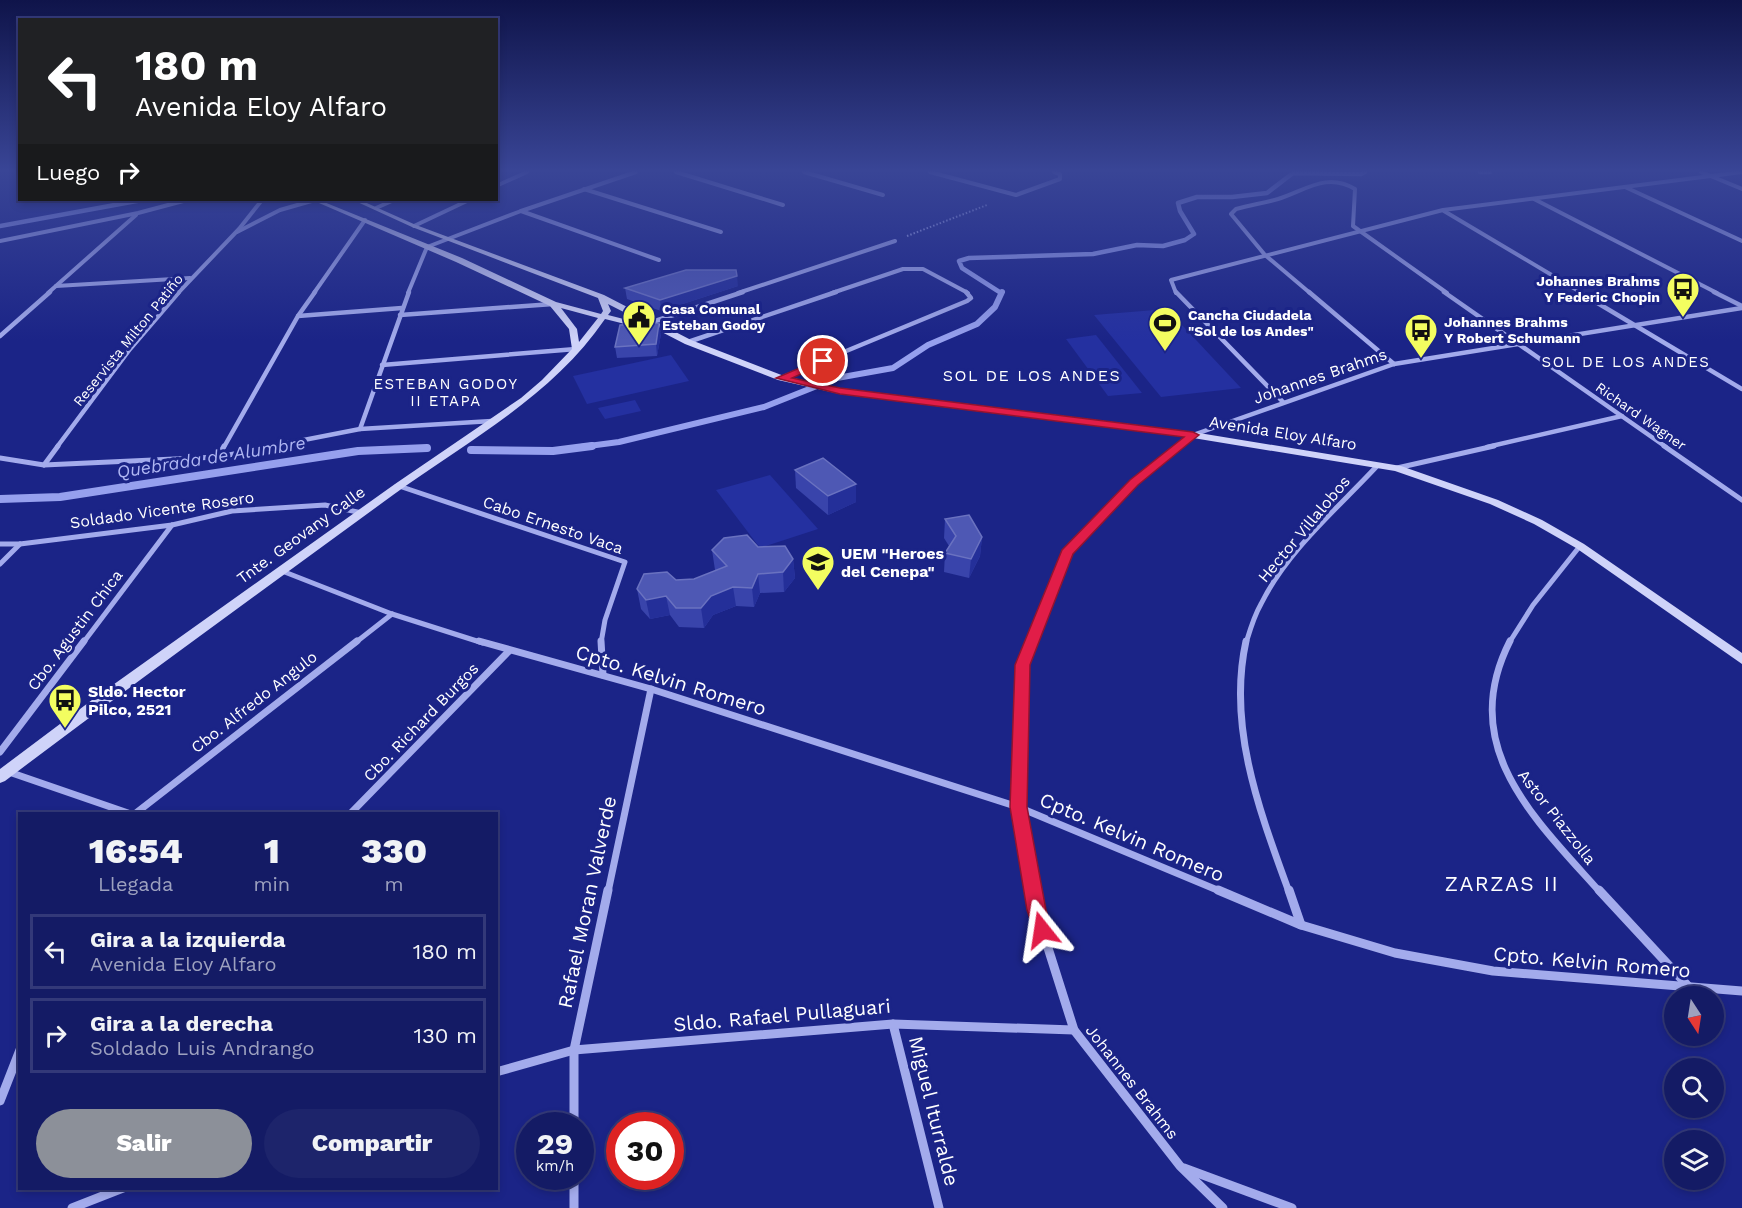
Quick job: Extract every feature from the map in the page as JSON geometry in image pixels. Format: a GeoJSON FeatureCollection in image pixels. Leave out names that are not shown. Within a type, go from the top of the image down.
{"type":"FeatureCollection","features":[{"type":"Feature","properties":{"kind":"street"},"geometry":{"type":"LineString","coordinates":[[0,241],[62,228]]}},
{"type":"Feature","properties":{"kind":"street"},"geometry":{"type":"LineString","coordinates":[[0,336],[121,228]]}},
{"type":"Feature","properties":{"kind":"street","name":"Reservista Milton Patiño"},"geometry":{"type":"LineString","coordinates":[[44,465],[149,326],[190,278],[239,228]]}},
{"type":"Feature","properties":{"kind":"street","name":"Reservista Milton Patiño"},"geometry":{"type":"LineString","coordinates":[[234,234],[245,228]]}},
{"type":"Feature","properties":{"kind":"street"},"geometry":{"type":"LineString","coordinates":[[218,457],[298,316],[359,228]]}},
{"type":"Feature","properties":{"kind":"street","name":"Avenida Eloy Alfaro"},"geometry":{"type":"LineString","coordinates":[[384,228],[553,304],[671,333]]}},
{"type":"Feature","properties":{"kind":"street","name":"Avenida Eloy Alfaro"},"geometry":{"type":"LineString","coordinates":[[422,228],[450,237],[601,297],[688,342],[797,382],[840,391],[1193,435],[1397,468],[1494,502],[1538,522],[1580,546],[1742,659]]}},
{"type":"Feature","properties":{"kind":"street"},"geometry":{"type":"LineString","coordinates":[[360,429],[402,308],[427,248],[474,228]]}},
{"type":"Feature","properties":{"kind":"street"},"geometry":{"type":"LineString","coordinates":[[570,228],[659,260]]}},
{"type":"Feature","properties":{"kind":"street"},"geometry":{"type":"LineString","coordinates":[[709,228],[721,232]]}},
{"type":"Feature","properties":{"kind":"street"},"geometry":{"type":"LineString","coordinates":[[1243,228],[1265,255],[1394,363]]}},
{"type":"Feature","properties":{"kind":"street"},"geometry":{"type":"LineString","coordinates":[[1355,228],[1359,232]]}},
{"type":"Feature","properties":{"kind":"street"},"geometry":{"type":"LineString","coordinates":[[1283,402],[1182,298],[1171,282],[1174,278],[1373,228]]}},
{"type":"Feature","properties":{"kind":"street"},"geometry":{"type":"LineString","coordinates":[[1473,228],[1742,389]]}},
{"type":"Feature","properties":{"kind":"street"},"geometry":{"type":"LineString","coordinates":[[1592,228],[1742,307]]}},
{"type":"Feature","properties":{"kind":"street"},"geometry":{"type":"LineString","coordinates":[[1714,228],[1742,241]]}},
{"type":"Feature","properties":{"kind":"street","name":"Richard Wagner"},"geometry":{"type":"LineString","coordinates":[[1359,232],[1742,500]]}},
{"type":"Feature","properties":{"kind":"street"},"geometry":{"type":"LineString","coordinates":[[640,326],[895,241]]}},
{"type":"Feature","properties":{"kind":"street"},"geometry":{"type":"LineString","coordinates":[[688,342],[903,269],[923,269],[968,293],[971,298],[957,306],[781,378]]}},
{"type":"Feature","properties":{"kind":"street"},"geometry":{"type":"LineString","coordinates":[[56,286],[190,278]]}},
{"type":"Feature","properties":{"kind":"street"},"geometry":{"type":"LineString","coordinates":[[601,297],[607,311],[604,318]]}},
{"type":"Feature","properties":{"kind":"street"},"geometry":{"type":"LineString","coordinates":[[382,365],[576,348],[573,329],[553,304],[400,315]]}},
{"type":"Feature","properties":{"kind":"street","name":"Johannes Brahms"},"geometry":{"type":"LineString","coordinates":[[1223,1208],[1180,1166],[1074,1030],[1036,910],[1018,807],[1022,665],[1067,552],[1134,482],[1193,435],[1283,402],[1394,363],[1637,327],[1742,307]]}},
{"type":"Feature","properties":{"kind":"street"},"geometry":{"type":"LineString","coordinates":[[298,316],[402,308]]}},
{"type":"Feature","properties":{"kind":"street","name":"Tnte. Geovany Calle"},"geometry":{"type":"LineString","coordinates":[[5,774],[101,701],[399,486],[524,400],[545,382],[604,318]]}},
{"type":"Feature","properties":{"kind":"street"},"geometry":{"type":"LineString","coordinates":[[1397,468],[1622,416]]}},
{"type":"Feature","properties":{"kind":"street"},"geometry":{"type":"LineString","coordinates":[[0,458],[44,465],[218,457],[360,429],[492,421]]}},
{"type":"Feature","properties":{"kind":"street","name":"Hector Villalobos"},"geometry":{"type":"LineString","coordinates":[[1301,926],[1250,773],[1240,717],[1243,654],[1255,615],[1275,581],[1312,535],[1377,466]]}},
{"type":"Feature","properties":{"kind":"street","name":"Cabo Ernesto Vaca"},"geometry":{"type":"LineString","coordinates":[[399,486],[625,562],[605,620],[600,646],[603,675]]}},
{"type":"Feature","properties":{"kind":"street","name":"Soldado Vicente Rosero"},"geometry":{"type":"LineString","coordinates":[[0,544],[20,544],[172,525],[232,511],[325,505],[363,513]]}},
{"type":"Feature","properties":{"kind":"street","name":"Cbo. Agustin Chica"},"geometry":{"type":"LineString","coordinates":[[0,752],[172,525]]}},
{"type":"Feature","properties":{"kind":"street"},"geometry":{"type":"LineString","coordinates":[[0,564],[20,544]]}},
{"type":"Feature","properties":{"kind":"street","name":"Astor Piazzolla"},"geometry":{"type":"LineString","coordinates":[[1580,546],[1534,601],[1513,635],[1496,671],[1492,705],[1496,739],[1506,775],[1532,812],[1608,902],[1689,986]]}},
{"type":"Feature","properties":{"kind":"street","name":"Cpto. Kelvin Romero"},"geometry":{"type":"LineString","coordinates":[[282,571],[392,614],[509,651],[651,689],[1018,807],[1301,926],[1395,953],[1493,971],[1589,981],[1689,986]]}},
{"type":"Feature","properties":{"kind":"street","name":"Cbo. Alfredo Angulo"},"geometry":{"type":"LineString","coordinates":[[137,812],[392,614]]}},
{"type":"Feature","properties":{"kind":"street","name":"Cbo. Richard Burgos"},"geometry":{"type":"LineString","coordinates":[[352,812],[509,651]]}},
{"type":"Feature","properties":{"kind":"street","name":"Rafael Moran Valverde"},"geometry":{"type":"LineString","coordinates":[[574,1112],[574,1050],[651,689]]}},
{"type":"Feature","properties":{"kind":"street"},"geometry":{"type":"LineString","coordinates":[[5,774],[112,810]]}},
{"type":"Feature","properties":{"kind":"street","name":"Cpto. Kelvin Romero"},"geometry":{"type":"LineString","coordinates":[[1724,989],[1742,991]]}},
{"type":"Feature","properties":{"kind":"street","name":"Sldo. Rafael Pullaguari"},"geometry":{"type":"LineString","coordinates":[[498,1071],[574,1050],[893,1024],[1074,1030]]}},
{"type":"Feature","properties":{"kind":"street","name":"Miguel Iturralde"},"geometry":{"type":"LineString","coordinates":[[893,1024],[939,1208]]}},
{"type":"Feature","properties":{"kind":"street"},"geometry":{"type":"LineString","coordinates":[[0,1101],[18,1055]]}},
{"type":"Feature","properties":{"kind":"street"},"geometry":{"type":"LineString","coordinates":[[1180,1166],[1249,1194],[1292,1208]]}},
{"type":"Feature","properties":{"kind":"street"},"geometry":{"type":"LineString","coordinates":[[72,1208],[118,1190]]}},
{"type":"Feature","properties":{"kind":"street"},"geometry":{"type":"LineString","coordinates":[[574,1190],[574,1208]]}},
{"type":"Feature","properties":{"kind":"path"},"geometry":{"type":"LineString","coordinates":[[895,241],[926,228]]}},
{"type":"Feature","properties":{"kind":"shaded area","name":"Cancha Ciudadela \"Sol de los Andes\""},"geometry":{"type":"Polygon","coordinates":[[[1167,309],[1241,388],[1161,397],[1094,315],[1167,309]]]}},
{"type":"Feature","properties":{"kind":"shaded area"},"geometry":{"type":"Polygon","coordinates":[[[1096,335],[1142,393],[1108,396],[1066,339],[1096,335]]]}},
{"type":"Feature","properties":{"kind":"shaded area"},"geometry":{"type":"Polygon","coordinates":[[[671,355],[689,381],[587,404],[573,376],[671,355]]]}},
{"type":"Feature","properties":{"kind":"shaded area"},"geometry":{"type":"Polygon","coordinates":[[[635,400],[641,411],[605,419],[598,408],[635,400]]]}},
{"type":"Feature","properties":{"kind":"shaded area"},"geometry":{"type":"Polygon","coordinates":[[[770,475],[818,529],[760,548],[716,490],[770,475]]]}},
{"type":"Feature","properties":{"kind":"building"},"geometry":{"type":"Polygon","coordinates":[[[686,270],[736,270],[737,276],[660,300],[625,288],[686,270]]]}},
{"type":"Feature","properties":{"kind":"building"},"geometry":{"type":"Polygon","coordinates":[[[659,323],[656,344],[615,347],[620,325],[659,323]]]}},
{"type":"Feature","properties":{"kind":"building"},"geometry":{"type":"Polygon","coordinates":[[[823,458],[856,484],[828,496],[795,470],[823,458]]]}},
{"type":"Feature","properties":{"kind":"building"},"geometry":{"type":"Polygon","coordinates":[[[969,515],[982,537],[971,559],[945,553],[956,536],[945,519],[969,515]]]}},
{"type":"Feature","properties":{"kind":"building"},"geometry":{"type":"Polygon","coordinates":[[[747,535],[758,547],[785,546],[793,559],[783,572],[758,574],[752,588],[733,587],[711,596],[701,608],[676,608],[666,596],[646,600],[637,589],[644,574],[667,572],[676,580],[694,579],[727,566],[712,550],[724,538],[747,535]]]}},
{"type":"Feature","properties":{"kind":"waterway"},"geometry":{"type":"LineString","coordinates":[[1001,293],[962,268],[959,261],[969,258],[1093,254],[1137,245],[1163,246],[1185,240],[1194,234],[1191,228]]}},
{"type":"Feature","properties":{"kind":"waterway"},"geometry":{"type":"LineString","coordinates":[[581,447],[619,442],[764,407],[837,378],[893,368],[928,345],[977,324],[995,307],[1002,292]]}},
{"type":"Feature","properties":{"kind":"waterway","name":"Quebrada de Alumbre"},"geometry":{"type":"LineString","coordinates":[[471,450],[553,451],[592,446]]}},
{"type":"Feature","properties":{"kind":"waterway","name":"Quebrada de Alumbre"},"geometry":{"type":"LineString","coordinates":[[0,499],[60,497],[358,451],[427,448]]}},
{"type":"Feature","properties":{"kind":"place","name":"Johannes Brahms Y Federic Chopin"},"geometry":{"type":"Point","coordinates":[1683,318]}},
{"type":"Feature","properties":{"kind":"place","name":"Casa Comunal Esteban Godoy"},"geometry":{"type":"Point","coordinates":[639,346]}},
{"type":"Feature","properties":{"kind":"place","name":"Cancha Ciudadela \"Sol de los Andes\""},"geometry":{"type":"Point","coordinates":[1165,352]}},
{"type":"Feature","properties":{"kind":"place","name":"Johannes Brahms Y Robert Schumann"},"geometry":{"type":"Point","coordinates":[1421,359]}},
{"type":"Feature","properties":{"kind":"place","name":"UEM \"Heroes del Cenepa\""},"geometry":{"type":"Point","coordinates":[818,591]}},
{"type":"Feature","properties":{"kind":"place","name":"Sldo. Hector Pilco, 2521"},"geometry":{"type":"Point","coordinates":[65,729]}},
{"type":"Feature","properties":{"kind":"district","name":"SOL DE LOS ANDES"},"geometry":{"type":"Point","coordinates":[1626,362]}},
{"type":"Feature","properties":{"kind":"district","name":"SOL DE LOS ANDES"},"geometry":{"type":"Point","coordinates":[1032,375]}},
{"type":"Feature","properties":{"kind":"district","name":"ESTEBAN GODOY II ETAPA"},"geometry":{"type":"Point","coordinates":[446,392]}},
{"type":"Feature","properties":{"kind":"district","name":"ZARZAS II"},"geometry":{"type":"Point","coordinates":[1502,883]}},
{"type":"Feature","properties":{"kind":"route"},"geometry":{"type":"LineString","coordinates":[[823,361],[781,378],[840,391],[1193,435],[1134,482],[1067,552],[1022,665],[1018,807],[1036,910],[1042,930]]}}]}
